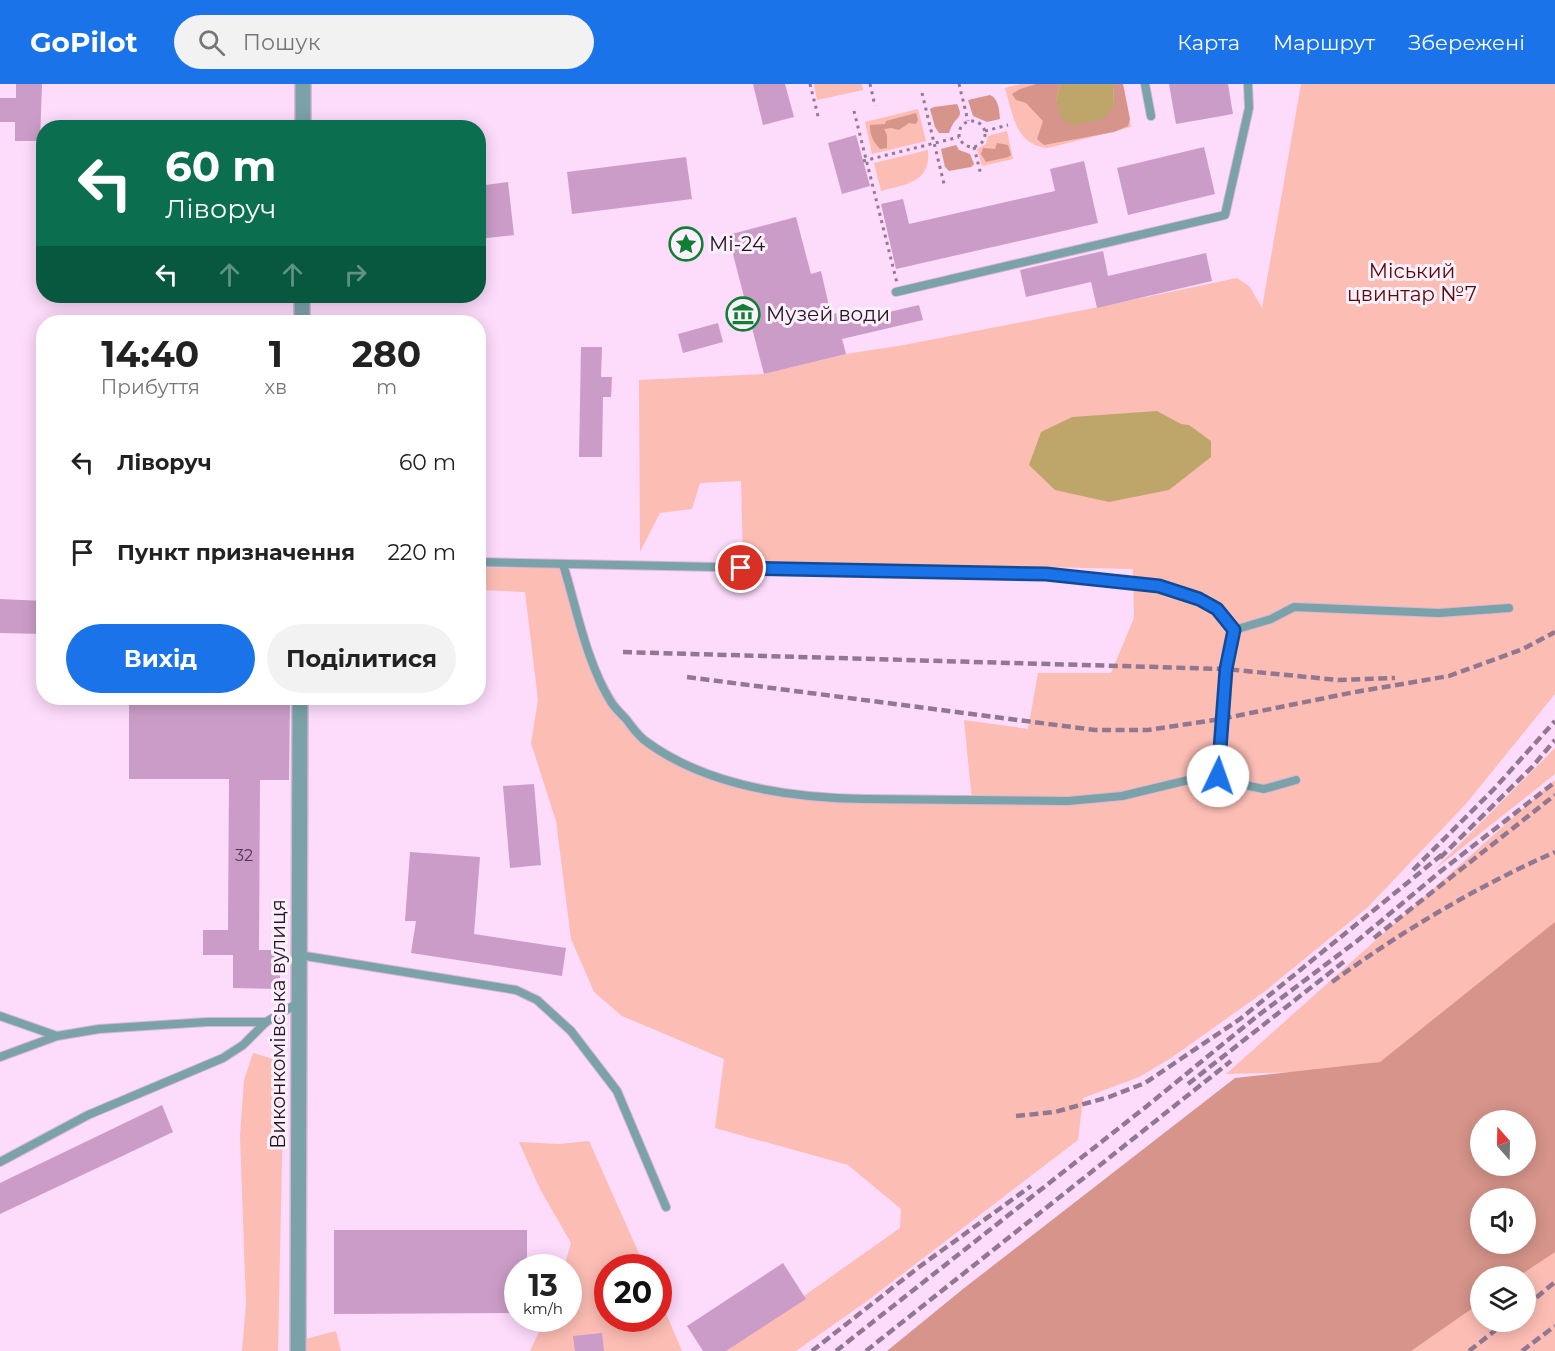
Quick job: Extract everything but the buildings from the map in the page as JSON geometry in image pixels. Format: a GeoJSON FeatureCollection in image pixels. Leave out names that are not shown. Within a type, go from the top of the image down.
{"type":"FeatureCollection","features":[{"type":"Feature","properties":{"kind":"street"},"geometry":{"type":"LineString","coordinates":[[303,84],[303,120]]}},
{"type":"Feature","properties":{"kind":"street","name":"Виконкомівська вулиця"},"geometry":{"type":"LineString","coordinates":[[298,1351],[300,705]]}},
{"type":"Feature","properties":{"kind":"lane"},"geometry":{"type":"LineString","coordinates":[[1145,84],[1151,116]]}},
{"type":"Feature","properties":{"kind":"lane"},"geometry":{"type":"LineString","coordinates":[[898,291],[1225,215],[1249,108],[1248,84]]}},
{"type":"Feature","properties":{"kind":"lane"},"geometry":{"type":"LineString","coordinates":[[486,562],[1046,574],[1159,586],[1199,599],[1217,609],[1234,630]]}},
{"type":"Feature","properties":{"kind":"lane"},"geometry":{"type":"LineString","coordinates":[[563,564],[591,657],[611,703],[642,739],[678,761],[710,775],[773,791],[837,799],[1058,801],[1122,796],[1201,777],[1218,776],[1264,789],[1296,780]]}},
{"type":"Feature","properties":{"kind":"lane"},"geometry":{"type":"LineString","coordinates":[[1234,630],[1271,619],[1294,607],[1438,613],[1509,608]]}},
{"type":"Feature","properties":{"kind":"lane"},"geometry":{"type":"LineString","coordinates":[[1218,776],[1226,669],[1234,630]]}},
{"type":"Feature","properties":{"kind":"lane"},"geometry":{"type":"LineString","coordinates":[[299,955],[516,990],[537,1000],[571,1031],[617,1091],[666,1207]]}},
{"type":"Feature","properties":{"kind":"lane"},"geometry":{"type":"LineString","coordinates":[[0,1162],[88,1115],[224,1058],[243,1045],[266,1022],[299,1003]]}},
{"type":"Feature","properties":{"kind":"lane"},"geometry":{"type":"LineString","coordinates":[[0,1016],[57,1036]]}},
{"type":"Feature","properties":{"kind":"lane"},"geometry":{"type":"LineString","coordinates":[[0,1057],[57,1036],[99,1029],[207,1022],[266,1022]]}},
{"type":"Feature","properties":{"kind":"path"},"geometry":{"type":"LineString","coordinates":[[810,84],[819,120]]}},
{"type":"Feature","properties":{"kind":"path"},"geometry":{"type":"LineString","coordinates":[[870,84],[875,105]]}},
{"type":"Feature","properties":{"kind":"path"},"geometry":{"type":"LineString","coordinates":[[959,84],[968,121]]}},
{"type":"Feature","properties":{"kind":"path"},"geometry":{"type":"LineString","coordinates":[[922,93],[944,184]]}},
{"type":"Feature","properties":{"kind":"path"},"geometry":{"type":"LineString","coordinates":[[854,111],[898,291]]}},
{"type":"Feature","properties":{"kind":"path"},"geometry":{"type":"LineString","coordinates":[[968,121],[978,122],[985,131],[983,141],[974,147],[964,145],[959,137],[959,129],[968,121]]}},
{"type":"Feature","properties":{"kind":"path"},"geometry":{"type":"LineString","coordinates":[[985,131],[1008,125]]}},
{"type":"Feature","properties":{"kind":"path"},"geometry":{"type":"LineString","coordinates":[[865,160],[959,137]]}},
{"type":"Feature","properties":{"kind":"path"},"geometry":{"type":"LineString","coordinates":[[974,147],[981,175]]}},
{"type":"Feature","properties":{"kind":"green space"},"geometry":{"type":"Polygon","coordinates":[[[814,84],[862,84],[863,90],[817,100],[814,84]]]}},
{"type":"Feature","properties":{"kind":"green space"},"geometry":{"type":"Polygon","coordinates":[[[1020,84],[1123,84],[1131,127],[1048,148],[1037,146],[1022,135],[1010,108],[1005,88],[1020,84]]]}},
{"type":"Feature","properties":{"kind":"green space","name":"Міський цвинтар №7"},"geometry":{"type":"Polygon","coordinates":[[[1301,84],[1555,84],[1555,694],[1465,805],[1368,907],[1264,992],[1171,1058],[1139,1077],[1083,1098],[1078,1140],[867,1301],[796,1351],[726,1351],[900,1228],[901,1209],[848,1165],[715,1128],[724,1059],[622,1016],[594,992],[571,939],[556,821],[531,743],[538,700],[525,592],[486,590],[486,567],[563,564],[591,658],[633,728],[671,757],[742,783],[817,796],[972,800],[964,720],[1028,729],[1038,673],[1111,673],[1134,618],[1133,569],[743,561],[741,481],[700,483],[692,509],[660,513],[640,552],[639,380],[764,374],[846,354],[904,345],[1237,278],[1250,287],[1262,308],[1301,84]]]}},
{"type":"Feature","properties":{"kind":"green space"},"geometry":{"type":"Polygon","coordinates":[[[918,109],[926,141],[872,154],[865,122],[918,109]]]}},
{"type":"Feature","properties":{"kind":"green space"},"geometry":{"type":"Polygon","coordinates":[[[1007,131],[1013,159],[982,166],[977,149],[986,144],[988,136],[1007,131]]]}},
{"type":"Feature","properties":{"kind":"green space"},"geometry":{"type":"Polygon","coordinates":[[[928,150],[928,161],[921,176],[908,184],[881,191],[874,163],[928,150]]]}},
{"type":"Feature","properties":{"kind":"green space"},"geometry":{"type":"Polygon","coordinates":[[[1555,748],[1555,774],[1434,870],[1555,748]]]}},
{"type":"Feature","properties":{"kind":"green space"},"geometry":{"type":"Polygon","coordinates":[[[1555,780],[1555,928],[1380,1062],[1304,1072],[1226,1074],[1555,780]]]}},
{"type":"Feature","properties":{"kind":"green space"},"geometry":{"type":"Polygon","coordinates":[[[253,1053],[284,1062],[278,1351],[242,1351],[246,1304],[240,1136],[244,1080],[253,1053]]]}},
{"type":"Feature","properties":{"kind":"green space"},"geometry":{"type":"Polygon","coordinates":[[[589,1141],[639,1254],[594,1254],[594,1332],[672,1332],[672,1328],[682,1351],[530,1351],[539,1332],[582,1332],[582,1254],[568,1254],[571,1243],[540,1189],[519,1142],[559,1144],[589,1141]]]}},
{"type":"Feature","properties":{"kind":"green space"},"geometry":{"type":"Polygon","coordinates":[[[1555,1242],[1555,1351],[1402,1351],[1470,1302],[1470,1332],[1536,1332],[1536,1266],[1521,1266],[1555,1242]]]}},
{"type":"Feature","properties":{"kind":"green space"},"geometry":{"type":"Polygon","coordinates":[[[336,1331],[341,1351],[298,1351],[298,1341],[336,1331]]]}},
{"type":"Feature","properties":{"kind":"shaded area"},"geometry":{"type":"Polygon","coordinates":[[[1036,84],[1060,84],[1056,101],[1114,105],[1113,84],[1123,84],[1130,119],[1128,126],[1114,132],[1044,145],[1037,139],[1043,121],[1026,103],[1016,100],[1012,94],[1036,84]]]}},
{"type":"Feature","properties":{"kind":"shaded area"},"geometry":{"type":"Polygon","coordinates":[[[1060,84],[1113,84],[1114,105],[1104,119],[1074,125],[1062,119],[1056,101],[1060,84]]]}},
{"type":"Feature","properties":{"kind":"shaded area"},"geometry":{"type":"Polygon","coordinates":[[[990,95],[997,102],[1000,119],[987,122],[973,116],[968,100],[990,95]]]}},
{"type":"Feature","properties":{"kind":"shaded area"},"geometry":{"type":"Polygon","coordinates":[[[957,104],[960,115],[949,133],[939,133],[930,109],[957,104]]]}},
{"type":"Feature","properties":{"kind":"shaded area"},"geometry":{"type":"Polygon","coordinates":[[[916,113],[918,120],[916,124],[909,123],[899,130],[884,129],[887,135],[887,148],[880,149],[872,138],[870,125],[885,124],[886,121],[916,113]]]}},
{"type":"Feature","properties":{"kind":"shaded area"},"geometry":{"type":"Polygon","coordinates":[[[997,143],[1008,145],[1011,155],[986,162],[981,154],[983,148],[995,149],[997,143]]]}},
{"type":"Feature","properties":{"kind":"shaded area"},"geometry":{"type":"Polygon","coordinates":[[[956,145],[959,150],[970,154],[974,164],[971,167],[949,171],[945,167],[941,149],[956,145]]]}},
{"type":"Feature","properties":{"kind":"shaded area"},"geometry":{"type":"Polygon","coordinates":[[[1157,411],[1181,424],[1189,425],[1211,441],[1211,457],[1169,490],[1109,502],[1055,490],[1029,465],[1041,432],[1072,417],[1157,411]]]}},
{"type":"Feature","properties":{"kind":"shaded area"},"geometry":{"type":"Polygon","coordinates":[[[1555,922],[1555,1252],[1534,1266],[1470,1266],[1470,1310],[1411,1351],[887,1351],[963,1289],[1235,1078],[1380,1062],[1555,922]]]}},
{"type":"Feature","properties":{"kind":"railway"},"geometry":{"type":"LineString","coordinates":[[687,677],[1095,730],[1148,730],[1221,719],[1449,676],[1523,649],[1555,632]]}},
{"type":"Feature","properties":{"kind":"railway"},"geometry":{"type":"LineString","coordinates":[[623,652],[1225,669],[1338,680],[1395,678]]}},
{"type":"Feature","properties":{"kind":"railway"},"geometry":{"type":"LineString","coordinates":[[1413,870],[1494,789],[1555,721]]}},
{"type":"Feature","properties":{"kind":"railway"},"geometry":{"type":"LineString","coordinates":[[1440,858],[1532,767],[1555,740]]}},
{"type":"Feature","properties":{"kind":"railway"},"geometry":{"type":"LineString","coordinates":[[836,1351],[1147,1106],[1256,1017],[1357,941],[1441,871],[1555,782]]}},
{"type":"Feature","properties":{"kind":"railway"},"geometry":{"type":"LineString","coordinates":[[1374,938],[1555,795]]}},
{"type":"Feature","properties":{"kind":"railway"},"geometry":{"type":"LineString","coordinates":[[1332,982],[1385,945],[1440,911],[1555,852]]}},
{"type":"Feature","properties":{"kind":"railway"},"geometry":{"type":"LineString","coordinates":[[1016,1116],[1055,1112],[1109,1097],[1145,1083],[1240,1019],[1444,853]]}},
{"type":"Feature","properties":{"kind":"railway"},"geometry":{"type":"LineString","coordinates":[[1188,1084],[1346,960]]}},
{"type":"Feature","properties":{"kind":"railway"},"geometry":{"type":"LineString","coordinates":[[866,1351],[1231,1061]]}},
{"type":"Feature","properties":{"kind":"railway"},"geometry":{"type":"LineString","coordinates":[[812,1351],[919,1267],[1031,1186]]}},
{"type":"Feature","properties":{"kind":"railway"},"geometry":{"type":"LineString","coordinates":[[1536,1298],[1555,1282]]}},
{"type":"Feature","properties":{"kind":"railway"},"geometry":{"type":"LineString","coordinates":[[1522,1351],[1555,1326]]}},
{"type":"Feature","properties":{"kind":"railway"},"geometry":{"type":"LineString","coordinates":[[1469,1351],[1493,1332]]}},
{"type":"Feature","properties":{"kind":"place","name":"Мі-24"},"geometry":{"type":"Point","coordinates":[686,244]}},
{"type":"Feature","properties":{"kind":"place","name":"Музей води"},"geometry":{"type":"Point","coordinates":[743,314]}},
{"type":"Feature","properties":{"kind":"route"},"geometry":{"type":"LineString","coordinates":[[741,568],[1046,574],[1159,586],[1199,599],[1217,609],[1234,630],[1226,669],[1218,776]]}}]}
